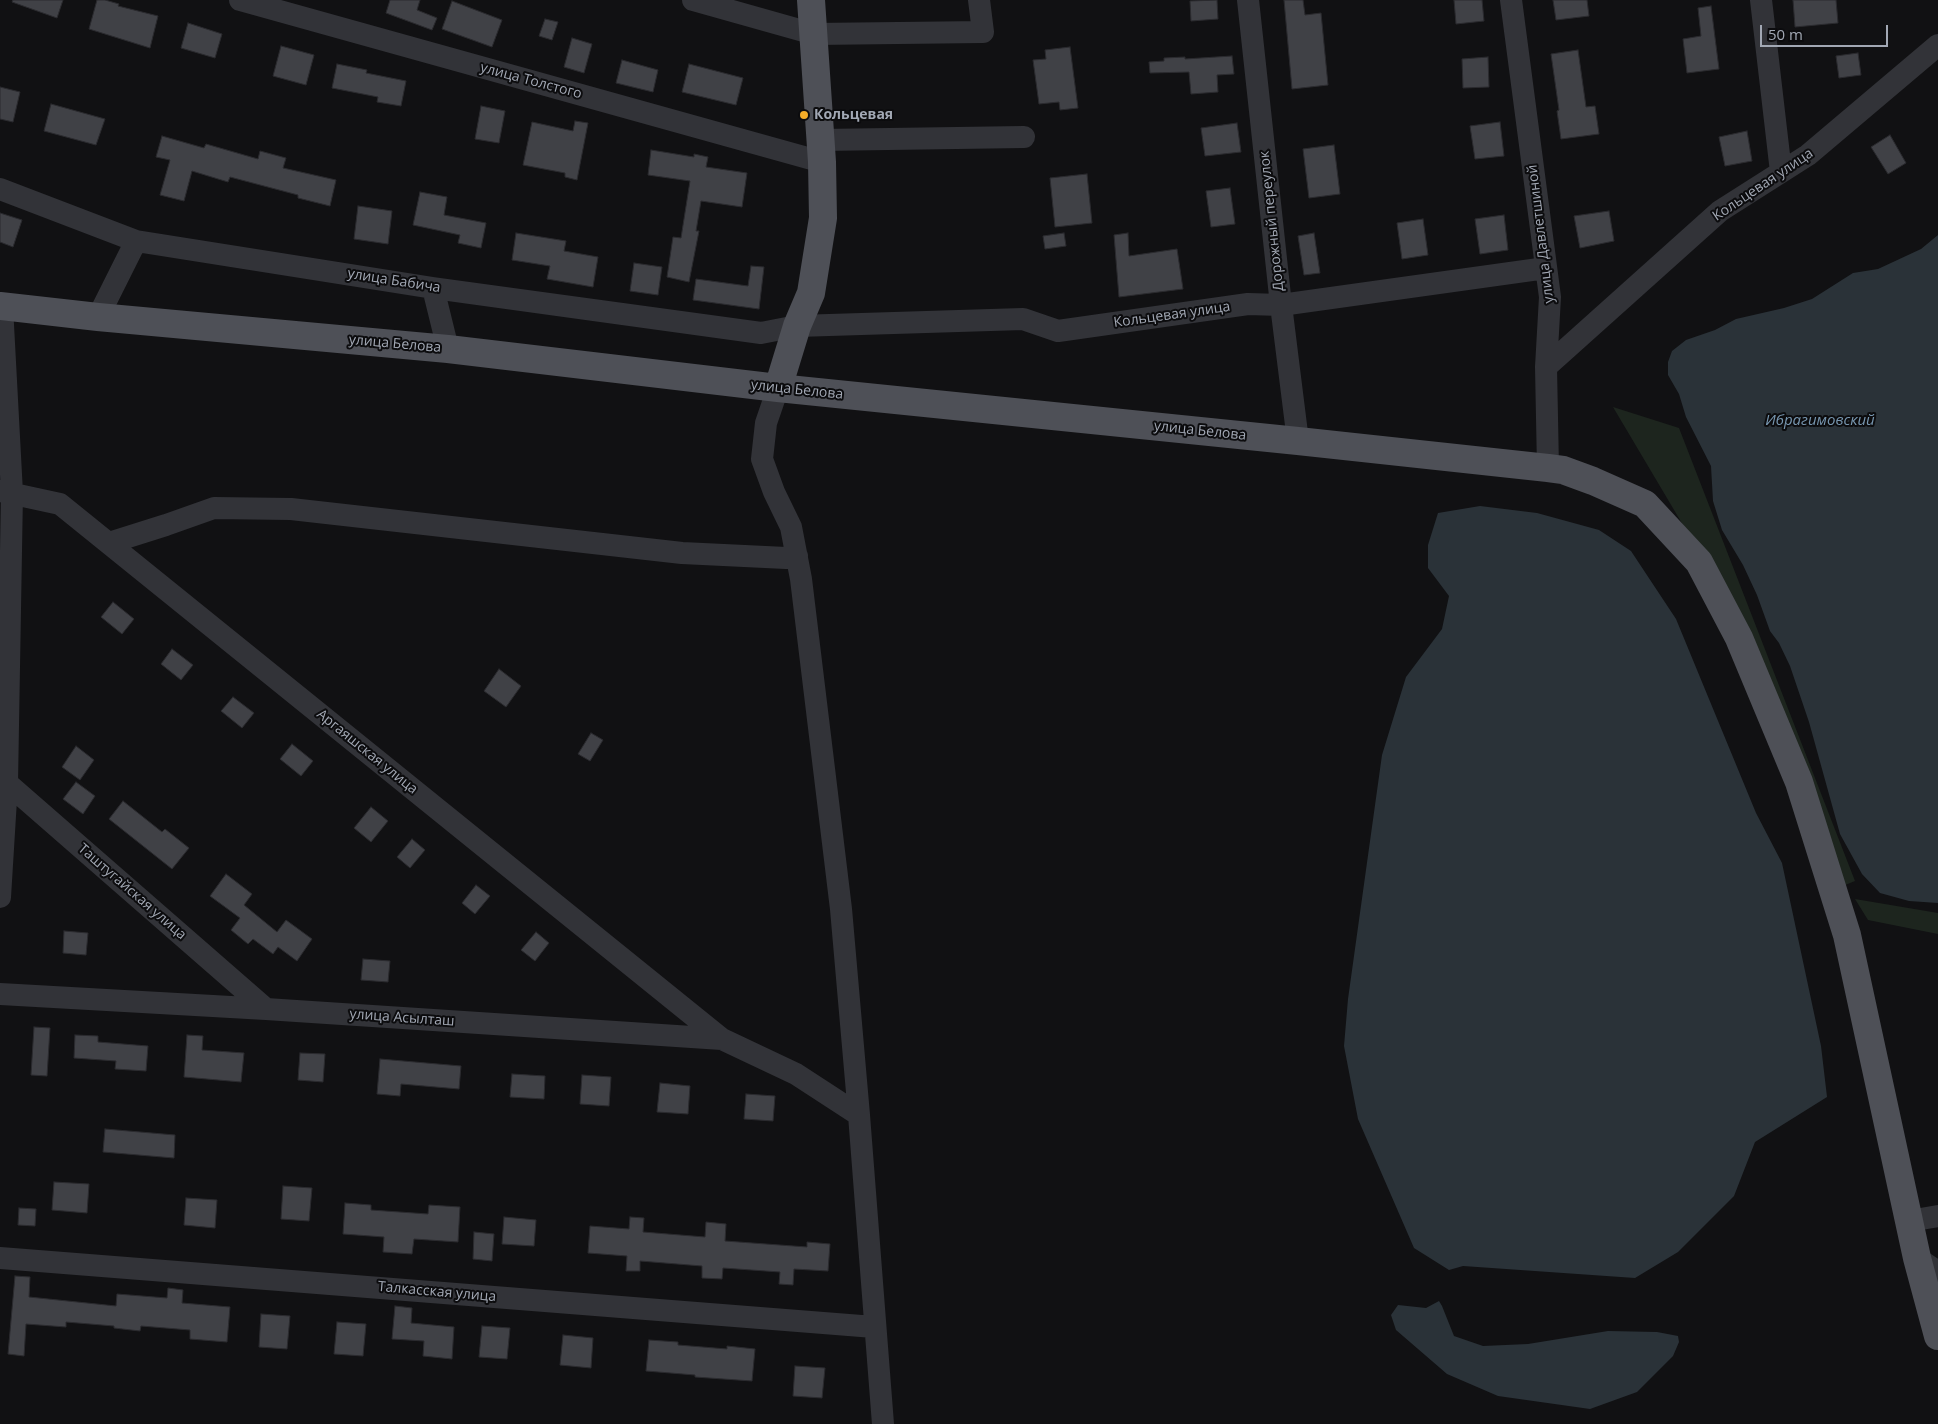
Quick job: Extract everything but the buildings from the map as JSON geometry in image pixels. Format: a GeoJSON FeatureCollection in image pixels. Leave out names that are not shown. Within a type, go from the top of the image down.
{"type":"FeatureCollection","features":[{"type":"Feature","properties":{"kind":"main road"},"geometry":{"type":"LineString","coordinates":[[778,388],[797,326],[811,293],[823,218],[821,151],[811,0]]}},
{"type":"Feature","properties":{"kind":"main road","name":"улица Белова"},"geometry":{"type":"LineString","coordinates":[[1,306],[98,317],[448,349],[778,388],[1548,468],[1563,470],[1593,481],[1646,504],[1699,562],[1740,638],[1799,782],[1847,935],[1909,1221],[1927,1265],[1938,1336]]}},
{"type":"Feature","properties":{"kind":"street","name":"улица Толстого"},"geometry":{"type":"LineString","coordinates":[[240,0],[821,151],[1024,138]]}},
{"type":"Feature","properties":{"kind":"street"},"geometry":{"type":"LineString","coordinates":[[693,0],[814,34],[982,32],[979,0]]}},
{"type":"Feature","properties":{"kind":"street","name":"Дорожный переулок"},"geometry":{"type":"LineString","coordinates":[[1248,0],[1281,305],[1298,441]]}},
{"type":"Feature","properties":{"kind":"street","name":"улица Давлетшиной"},"geometry":{"type":"LineString","coordinates":[[1511,0],[1550,297],[1546,368],[1548,468]]}},
{"type":"Feature","properties":{"kind":"street"},"geometry":{"type":"LineString","coordinates":[[1762,0],[1782,172]]}},
{"type":"Feature","properties":{"kind":"street","name":"Кольцевая улица"},"geometry":{"type":"LineString","coordinates":[[1546,368],[1720,210],[1808,156],[1938,45]]}},
{"type":"Feature","properties":{"kind":"street","name":"улица Бабича"},"geometry":{"type":"LineString","coordinates":[[0,189],[136,241],[433,288],[761,333],[797,326]]}},
{"type":"Feature","properties":{"kind":"street"},"geometry":{"type":"LineString","coordinates":[[98,317],[136,241]]}},
{"type":"Feature","properties":{"kind":"street","name":"Кольцевая улица"},"geometry":{"type":"LineString","coordinates":[[797,326],[1022,319],[1058,331],[1248,304],[1281,305],[1546,268]]}},
{"type":"Feature","properties":{"kind":"street"},"geometry":{"type":"LineString","coordinates":[[433,288],[448,349]]}},
{"type":"Feature","properties":{"kind":"street"},"geometry":{"type":"LineString","coordinates":[[0,897],[4,778],[6,492],[1,306]]}},
{"type":"Feature","properties":{"kind":"street"},"geometry":{"type":"LineString","coordinates":[[778,388],[766,423],[762,459],[774,492],[791,527],[801,579],[841,909],[883,1424]]}},
{"type":"Feature","properties":{"kind":"street","name":"Аргаяшская улица"},"geometry":{"type":"LineString","coordinates":[[6,492],[60,504],[722,1039]]}},
{"type":"Feature","properties":{"kind":"street"},"geometry":{"type":"LineString","coordinates":[[109,543],[166,526],[214,508],[291,509],[682,553],[786,558],[797,556]]}},
{"type":"Feature","properties":{"kind":"street","name":"Таштугайская улица"},"geometry":{"type":"LineString","coordinates":[[4,778],[266,1009]]}},
{"type":"Feature","properties":{"kind":"street","name":"улица Асылташ"},"geometry":{"type":"LineString","coordinates":[[0,994],[266,1009],[722,1039],[796,1074],[859,1115]]}},
{"type":"Feature","properties":{"kind":"street"},"geometry":{"type":"LineString","coordinates":[[1909,1221],[1938,1216]]}},
{"type":"Feature","properties":{"kind":"street","name":"Талкасская улица"},"geometry":{"type":"LineString","coordinates":[[0,1258],[874,1327]]}},
{"type":"Feature","properties":{"kind":"shaded area"},"geometry":{"type":"Polygon","coordinates":[[[1613,407],[1679,428],[1855,881],[1838,888],[1696,547],[1613,407]]]}},
{"type":"Feature","properties":{"kind":"shaded area"},"geometry":{"type":"Polygon","coordinates":[[[1855,899],[1938,913],[1938,934],[1868,920],[1855,899]]]}},
{"type":"Feature","properties":{"kind":"water","name":"Ибрагимовский"},"geometry":{"type":"Polygon","coordinates":[[[1938,235],[1938,903],[1909,901],[1880,893],[1862,874],[1840,834],[1809,722],[1790,666],[1779,643],[1770,631],[1757,595],[1743,565],[1722,530],[1713,501],[1711,466],[1686,417],[1679,394],[1668,375],[1668,362],[1672,351],[1686,340],[1715,330],[1736,319],[1784,308],[1812,299],[1853,273],[1878,269],[1921,249],[1938,235]]]}},
{"type":"Feature","properties":{"kind":"water"},"geometry":{"type":"Polygon","coordinates":[[[1480,506],[1537,513],[1599,530],[1631,551],[1676,619],[1756,813],[1782,863],[1821,1046],[1827,1097],[1755,1142],[1734,1196],[1678,1252],[1635,1278],[1463,1266],[1449,1270],[1414,1248],[1358,1119],[1344,1046],[1348,999],[1382,755],[1406,677],[1442,629],[1449,596],[1428,568],[1428,545],[1438,513],[1480,506]]]}},
{"type":"Feature","properties":{"kind":"water"},"geometry":{"type":"Polygon","coordinates":[[[1439,1301],[1454,1336],[1483,1346],[1528,1344],[1608,1331],[1657,1332],[1678,1336],[1679,1342],[1673,1356],[1637,1392],[1590,1409],[1498,1396],[1447,1374],[1396,1330],[1391,1315],[1398,1305],[1426,1308],[1439,1301]]]}},
{"type":"Feature","properties":{"kind":"place","name":"Кольцевая"},"geometry":{"type":"Point","coordinates":[804,115]}}]}
